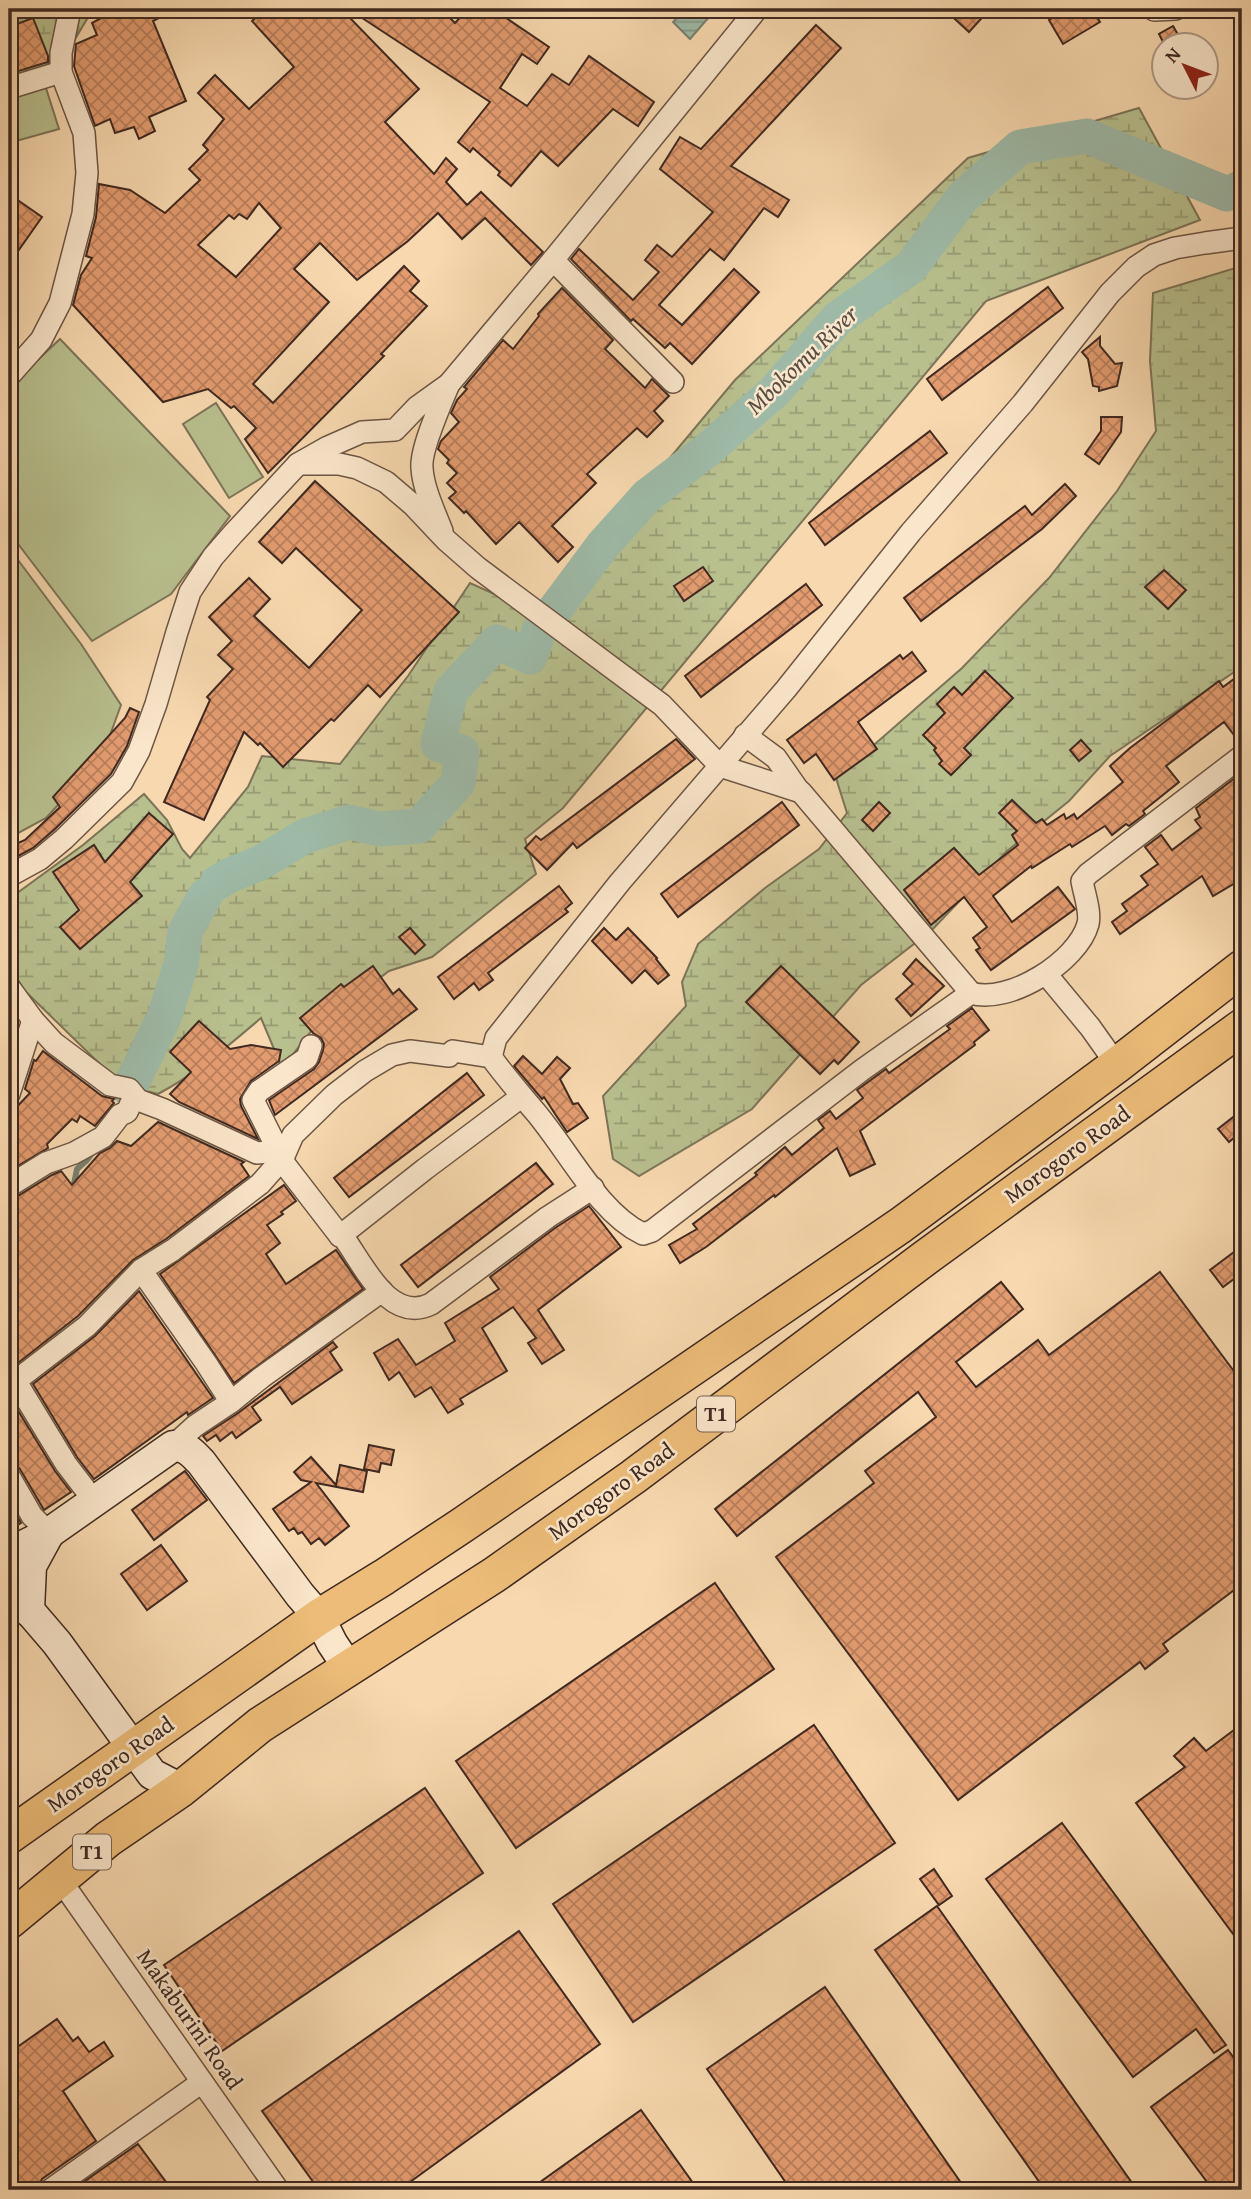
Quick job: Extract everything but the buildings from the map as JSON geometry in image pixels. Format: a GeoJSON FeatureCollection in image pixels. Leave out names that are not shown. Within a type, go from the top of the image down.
{"type":"FeatureCollection","features":[{"type":"Feature","properties":{"kind":"highway","name":"Morogoro Road"},"geometry":{"type":"LineString","coordinates":[[9,1836],[319,1617],[506,1496],[901,1225],[1117,1065],[1242,968]]}},
{"type":"Feature","properties":{"kind":"highway","name":"Morogoro Road"},"geometry":{"type":"LineString","coordinates":[[9,1921],[108,1839],[181,1789],[260,1725],[494,1575],[633,1477],[914,1266],[1242,1027]]}},
{"type":"Feature","properties":{"kind":"main road"},"geometry":{"type":"LineString","coordinates":[[9,1553],[49,1533],[173,1446],[189,1449],[319,1617],[348,1667]]}},
{"type":"Feature","properties":{"kind":"main road"},"geometry":{"type":"LineString","coordinates":[[49,1533],[31,1566],[19,1605],[57,1643],[152,1773],[181,1789]]}},
{"type":"Feature","properties":{"kind":"street"},"geometry":{"type":"LineString","coordinates":[[9,376],[41,340],[60,303],[83,214],[87,173],[84,133],[61,72],[61,53],[70,9]]}},
{"type":"Feature","properties":{"kind":"street"},"geometry":{"type":"LineString","coordinates":[[9,876],[40,859],[56,846],[122,782],[139,751],[152,716],[190,592],[213,557],[298,464],[362,432],[395,430],[418,407],[449,384],[757,9]]}},
{"type":"Feature","properties":{"kind":"street"},"geometry":{"type":"LineString","coordinates":[[1154,10],[1176,9]]}},
{"type":"Feature","properties":{"kind":"street"},"geometry":{"type":"LineString","coordinates":[[9,88],[61,72]]}},
{"type":"Feature","properties":{"kind":"street"},"geometry":{"type":"LineString","coordinates":[[491,1057],[496,1038],[620,882],[786,689],[911,532],[1023,403],[1110,292],[1136,267],[1154,255],[1185,246],[1242,238]]}},
{"type":"Feature","properties":{"kind":"street"},"geometry":{"type":"LineString","coordinates":[[553,260],[673,382]]}},
{"type":"Feature","properties":{"kind":"street"},"geometry":{"type":"LineString","coordinates":[[446,540],[430,500],[421,467],[433,424],[449,384]]}},
{"type":"Feature","properties":{"kind":"street"},"geometry":{"type":"LineString","coordinates":[[298,464],[339,464],[357,468],[386,482],[478,568],[662,705],[720,766],[799,791]]}},
{"type":"Feature","properties":{"kind":"street"},"geometry":{"type":"LineString","coordinates":[[745,735],[776,758],[799,791],[971,993],[981,996],[1007,994],[1046,974],[1081,941],[1088,921],[1082,881],[1088,874],[1242,756]]}},
{"type":"Feature","properties":{"kind":"street"},"geometry":{"type":"LineString","coordinates":[[1046,974],[1117,1065]]}},
{"type":"Feature","properties":{"kind":"street"},"geometry":{"type":"LineString","coordinates":[[9,987],[33,1020],[68,1055],[110,1084],[129,1089],[138,1100],[257,1153],[281,1154]]}},
{"type":"Feature","properties":{"kind":"street"},"geometry":{"type":"LineString","coordinates":[[95,1502],[12,1388],[107,1309],[141,1270],[173,1250],[260,1184],[293,1135],[310,1117],[365,1071],[392,1055],[410,1051],[449,1056],[453,1051],[491,1057],[618,1219],[643,1234],[652,1231],[862,1070],[971,993]]}},
{"type":"Feature","properties":{"kind":"street"},"geometry":{"type":"LineString","coordinates":[[9,1094],[33,1020]]}},
{"type":"Feature","properties":{"kind":"street"},"geometry":{"type":"LineString","coordinates":[[311,1046],[307,1058],[259,1091],[253,1100],[281,1154],[382,1291],[397,1304],[405,1308],[423,1308],[548,1217],[593,1188]]}},
{"type":"Feature","properties":{"kind":"street"},"geometry":{"type":"LineString","coordinates":[[340,1236],[520,1097]]}},
{"type":"Feature","properties":{"kind":"street"},"geometry":{"type":"LineString","coordinates":[[9,1186],[46,1163],[74,1153],[103,1137],[120,1115],[127,1112],[131,1103],[138,1100]]}},
{"type":"Feature","properties":{"kind":"street"},"geometry":{"type":"LineString","coordinates":[[141,1270],[231,1402]]}},
{"type":"Feature","properties":{"kind":"street"},"geometry":{"type":"LineString","coordinates":[[173,1446],[194,1426],[382,1291]]}},
{"type":"Feature","properties":{"kind":"street"},"geometry":{"type":"LineString","coordinates":[[9,1476],[32,1516],[49,1533]]}},
{"type":"Feature","properties":{"kind":"street","name":"Makaburini Road"},"geometry":{"type":"LineString","coordinates":[[59,1878],[278,2190]]}},
{"type":"Feature","properties":{"kind":"street"},"geometry":{"type":"LineString","coordinates":[[50,2190],[202,2082]]}},
{"type":"Feature","properties":{"kind":"green space"},"geometry":{"type":"Polygon","coordinates":[[[9,9],[103,9],[87,19],[72,44],[9,96],[9,9]]]}},
{"type":"Feature","properties":{"kind":"green space"},"geometry":{"type":"Polygon","coordinates":[[[45,85],[59,129],[9,143],[9,97],[45,85]]]}},
{"type":"Feature","properties":{"kind":"green space"},"geometry":{"type":"Polygon","coordinates":[[[1139,108],[1200,220],[986,301],[563,808],[525,839],[536,874],[432,957],[389,971],[313,1029],[282,1068],[261,1018],[199,1069],[158,1094],[133,1088],[104,1068],[24,990],[9,965],[9,899],[83,845],[144,794],[167,820],[182,849],[190,858],[248,787],[262,756],[340,764],[408,676],[470,583],[532,611],[613,526],[735,380],[968,158],[1139,108]]]}},
{"type":"Feature","properties":{"kind":"green space"},"geometry":{"type":"Polygon","coordinates":[[[1242,266],[1240,668],[1110,756],[1069,801],[1006,852],[932,930],[861,985],[752,1109],[639,1176],[613,1159],[603,1096],[686,1006],[682,982],[698,944],[765,888],[819,849],[847,813],[836,778],[962,668],[1049,578],[1117,491],[1156,431],[1150,361],[1153,293],[1242,266]]]}},
{"type":"Feature","properties":{"kind":"green space"},"geometry":{"type":"Polygon","coordinates":[[[60,339],[230,516],[171,594],[92,641],[9,532],[9,387],[60,339]]]}},
{"type":"Feature","properties":{"kind":"green space"},"geometry":{"type":"Polygon","coordinates":[[[216,403],[263,477],[229,498],[183,424],[216,403]]]}},
{"type":"Feature","properties":{"kind":"green space"},"geometry":{"type":"Polygon","coordinates":[[[9,548],[81,644],[121,705],[102,757],[46,818],[9,838],[9,548]]]}},
{"type":"Feature","properties":{"kind":"shaded area"},"geometry":{"type":"Polygon","coordinates":[[[686,9],[716,9],[690,39],[673,22],[686,9]]]}},
{"type":"Feature","properties":{"kind":"waterway","name":"Mbokomu River"},"geometry":{"type":"LineString","coordinates":[[217,883],[260,863],[305,836],[349,822],[379,829],[419,826],[458,783],[462,752],[438,744],[451,691],[497,642],[530,657],[539,631],[603,545],[647,496],[706,451],[774,392],[838,318],[911,267],[963,197],[1020,147],[1087,136],[1227,194],[1242,187]]}},
{"type":"Feature","properties":{"kind":"waterway"},"geometry":{"type":"LineString","coordinates":[[129,1089],[165,1015],[181,964],[185,932],[205,896]]}},
{"type":"Feature","properties":{"kind":"waterway"},"geometry":{"type":"LineString","coordinates":[[73,1189],[77,1169],[93,1152]]}}]}
